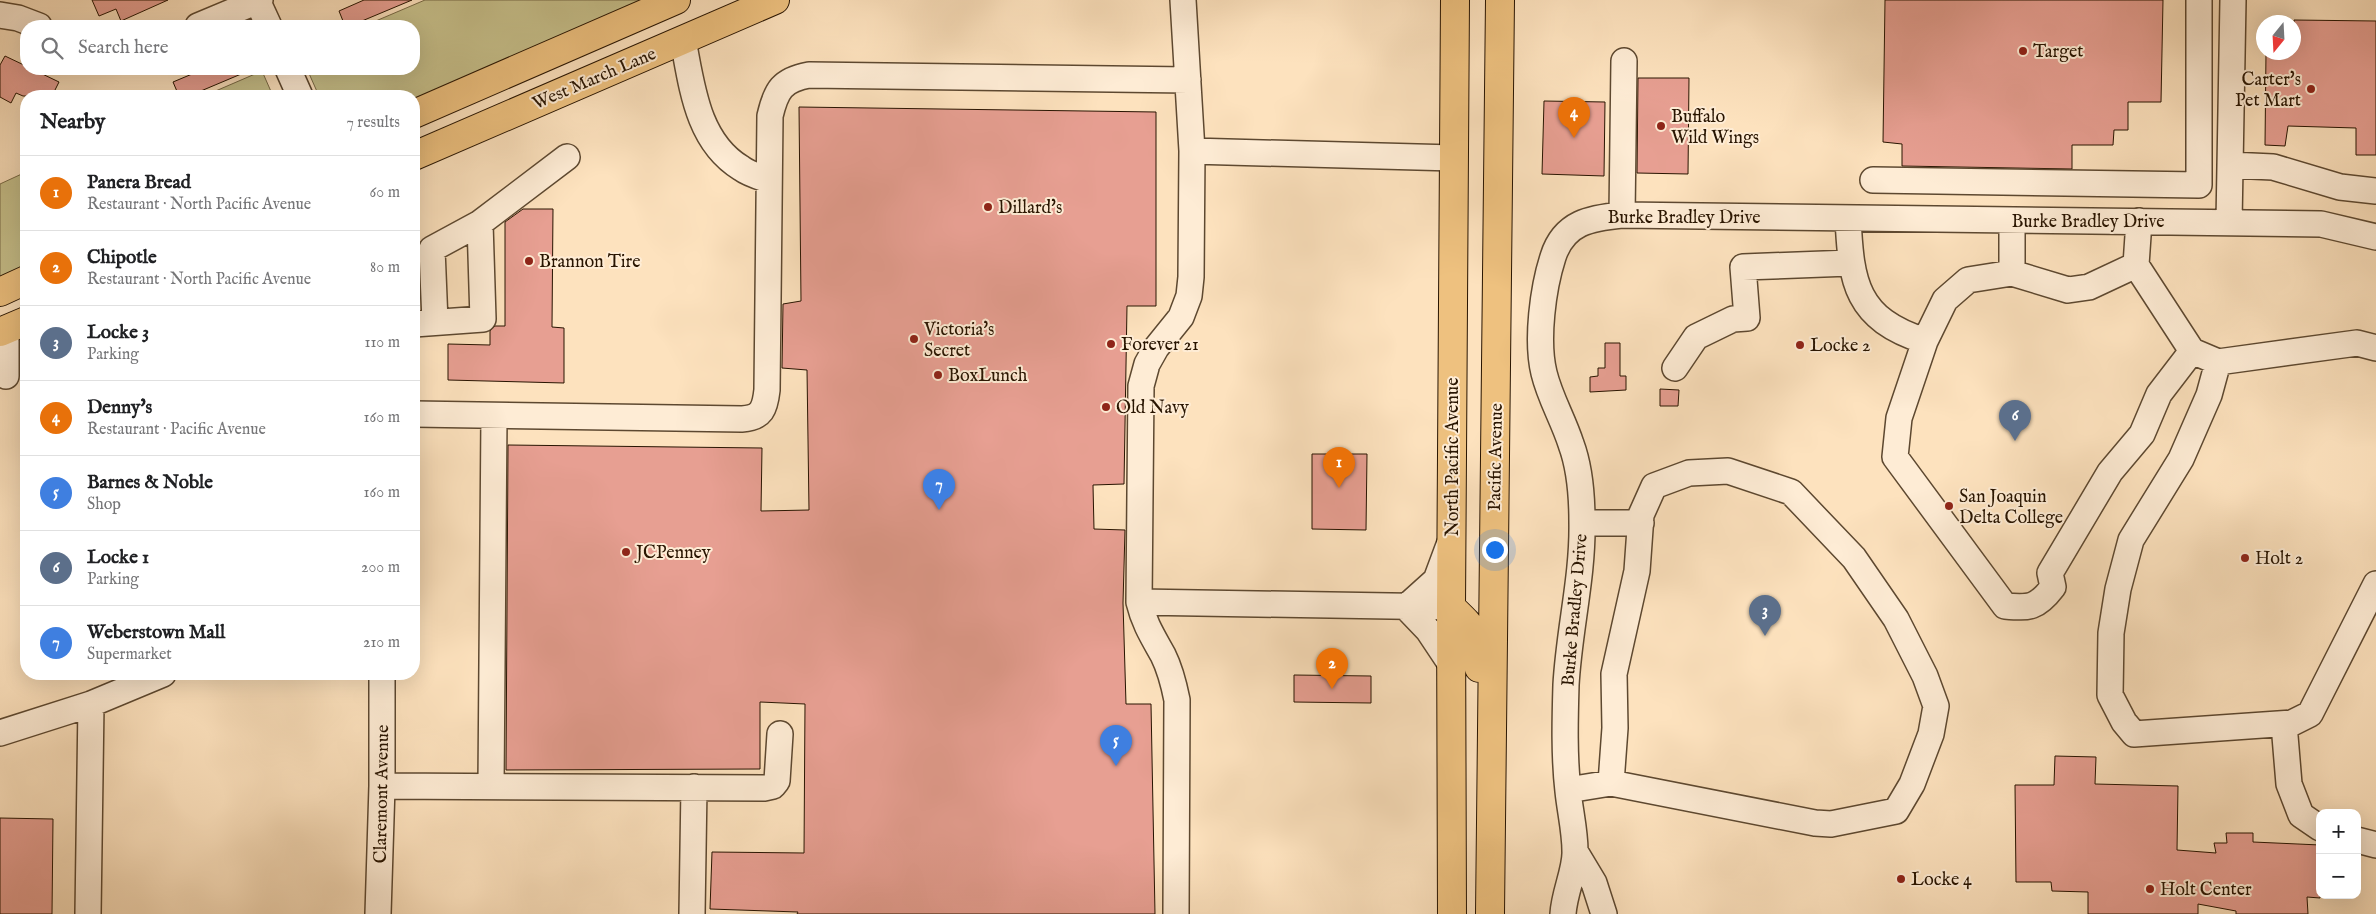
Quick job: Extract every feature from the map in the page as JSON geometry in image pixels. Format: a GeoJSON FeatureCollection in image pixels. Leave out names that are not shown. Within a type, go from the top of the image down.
{"type":"FeatureCollection","features":[{"type":"Feature","properties":{"kind":"main road"},"geometry":{"type":"LineString","coordinates":[[420,111],[676,0]]}},
{"type":"Feature","properties":{"kind":"main road","name":"West March Lane"},"geometry":{"type":"LineString","coordinates":[[420,153],[774,0]]}},
{"type":"Feature","properties":{"kind":"main road","name":"North Pacific Avenue"},"geometry":{"type":"LineString","coordinates":[[1452,914],[1451,607],[1455,0]]}},
{"type":"Feature","properties":{"kind":"main road","name":"Pacific Avenue"},"geometry":{"type":"LineString","coordinates":[[1490,914],[1500,0]]}},
{"type":"Feature","properties":{"kind":"main road"},"geometry":{"type":"LineString","coordinates":[[0,292],[20,283]]}},
{"type":"Feature","properties":{"kind":"main road"},"geometry":{"type":"LineString","coordinates":[[1451,607],[1472,627],[1479,642],[1480,772],[1492,790]]}},
{"type":"Feature","properties":{"kind":"street"},"geometry":{"type":"LineString","coordinates":[[212,20],[258,0],[266,20]]}},
{"type":"Feature","properties":{"kind":"street"},"geometry":{"type":"LineString","coordinates":[[1176,914],[1177,700],[1164,657],[1147,628],[1139,602],[1141,386],[1147,364],[1156,348],[1181,317],[1189,296],[1191,277],[1192,151],[1183,0]]}},
{"type":"Feature","properties":{"kind":"street"},"geometry":{"type":"LineString","coordinates":[[1873,180],[2199,185],[2199,0]]}},
{"type":"Feature","properties":{"kind":"street"},"geometry":{"type":"LineString","coordinates":[[2229,222],[2233,0]]}},
{"type":"Feature","properties":{"kind":"street"},"geometry":{"type":"LineString","coordinates":[[0,15],[23,20]]}},
{"type":"Feature","properties":{"kind":"street"},"geometry":{"type":"LineString","coordinates":[[683,40],[700,119],[719,149],[741,168],[770,180]]}},
{"type":"Feature","properties":{"kind":"street"},"geometry":{"type":"LineString","coordinates":[[1622,214],[1624,61]]}},
{"type":"Feature","properties":{"kind":"street"},"geometry":{"type":"LineString","coordinates":[[420,414],[742,419],[753,418],[761,413],[765,405],[767,390],[770,116],[774,100],[783,84],[795,78],[809,74],[1188,80]]}},
{"type":"Feature","properties":{"kind":"street"},"geometry":{"type":"LineString","coordinates":[[291,75],[297,90]]}},
{"type":"Feature","properties":{"kind":"street"},"geometry":{"type":"LineString","coordinates":[[1192,151],[1454,158]]}},
{"type":"Feature","properties":{"kind":"street"},"geometry":{"type":"LineString","coordinates":[[480,223],[483,320],[424,323],[432,249],[480,223],[567,157]]}},
{"type":"Feature","properties":{"kind":"street"},"geometry":{"type":"LineString","coordinates":[[2230,165],[2273,167],[2340,187],[2376,191]]}},
{"type":"Feature","properties":{"kind":"street","name":"Burke Bradley Drive"},"geometry":{"type":"LineString","coordinates":[[1563,914],[1564,900],[1576,853],[1568,790],[1566,683],[1581,555],[1581,486],[1572,445],[1550,394],[1543,370],[1541,347],[1542,320],[1554,255],[1563,238],[1583,221],[1622,214],[2012,221],[2229,222],[2321,224],[2376,237]]}},
{"type":"Feature","properties":{"kind":"street"},"geometry":{"type":"LineString","coordinates":[[1848,218],[1850,263],[1860,296],[1880,319],[1908,336],[1925,341]]}},
{"type":"Feature","properties":{"kind":"street"},"geometry":{"type":"LineString","coordinates":[[2012,221],[2012,273]]}},
{"type":"Feature","properties":{"kind":"street"},"geometry":{"type":"LineString","coordinates":[[2139,221],[2136,265],[2192,351],[2218,362],[2357,343],[2376,348]]}},
{"type":"Feature","properties":{"kind":"street"},"geometry":{"type":"LineString","coordinates":[[1675,368],[1696,337],[1733,319],[1748,318],[1742,267],[1850,263]]}},
{"type":"Feature","properties":{"kind":"street"},"geometry":{"type":"LineString","coordinates":[[2136,265],[2089,287],[2068,290],[2012,273],[1968,280],[1944,300],[1925,341],[1899,418],[1895,457],[2005,606],[2026,608],[2043,600],[2052,587],[2050,573],[2110,472],[2142,434],[2159,394],[2192,351]]}},
{"type":"Feature","properties":{"kind":"street"},"geometry":{"type":"LineString","coordinates":[[6,376],[11,327]]}},
{"type":"Feature","properties":{"kind":"street"},"geometry":{"type":"LineString","coordinates":[[2218,362],[2209,395],[2181,459],[2131,540],[2118,589],[2111,633],[2110,695],[2124,722],[2134,734],[2292,724],[2310,714],[2376,584]]}},
{"type":"Feature","properties":{"kind":"street"},"geometry":{"type":"LineString","coordinates":[[491,786],[494,416]]}},
{"type":"Feature","properties":{"kind":"street"},"geometry":{"type":"LineString","coordinates":[[1568,790],[1611,783],[1815,823],[1831,824],[1896,811],[1912,784],[1931,734],[1936,706],[1925,676],[1896,619],[1854,558],[1791,492],[1728,471],[1689,473],[1654,486],[1641,515],[1638,571],[1614,674],[1615,728],[1611,783]]}},
{"type":"Feature","properties":{"kind":"street"},"geometry":{"type":"LineString","coordinates":[[1582,523],[1641,523]]}},
{"type":"Feature","properties":{"kind":"street"},"geometry":{"type":"LineString","coordinates":[[1406,606],[1436,580],[1452,538]]}},
{"type":"Feature","properties":{"kind":"street"},"geometry":{"type":"LineString","coordinates":[[1139,602],[1451,607]]}},
{"type":"Feature","properties":{"kind":"street"},"geometry":{"type":"LineString","coordinates":[[1406,606],[1428,630],[1452,666]]}},
{"type":"Feature","properties":{"kind":"street"},"geometry":{"type":"LineString","coordinates":[[0,733],[91,704],[149,680]]}},
{"type":"Feature","properties":{"kind":"street","name":"Claremont Avenue"},"geometry":{"type":"LineString","coordinates":[[378,914],[382,786],[382,680]]}},
{"type":"Feature","properties":{"kind":"street"},"geometry":{"type":"LineString","coordinates":[[88,914],[91,704]]}},
{"type":"Feature","properties":{"kind":"street"},"geometry":{"type":"LineString","coordinates":[[2284,724],[2289,784],[2300,815],[2316,825]]}},
{"type":"Feature","properties":{"kind":"street"},"geometry":{"type":"LineString","coordinates":[[382,786],[764,788],[773,786],[777,781],[780,734]]}},
{"type":"Feature","properties":{"kind":"street"},"geometry":{"type":"LineString","coordinates":[[692,914],[694,787]]}},
{"type":"Feature","properties":{"kind":"street"},"geometry":{"type":"LineString","coordinates":[[2361,841],[2376,845]]}},
{"type":"Feature","properties":{"kind":"street","name":"Burke Bradley Drive"},"geometry":{"type":"LineString","coordinates":[[1576,853],[1594,882],[1604,914]]}},
{"type":"Feature","properties":{"kind":"shaded area"},"geometry":{"type":"Polygon","coordinates":[[[425,0],[646,0],[420,96],[420,90],[316,90],[310,75],[420,75],[420,20],[378,20],[425,0]]]}},
{"type":"Feature","properties":{"kind":"shaded area"},"geometry":{"type":"Polygon","coordinates":[[[253,75],[264,75],[270,90],[218,90],[253,75]]]}},
{"type":"Feature","properties":{"kind":"shaded area"},"geometry":{"type":"Polygon","coordinates":[[[20,175],[20,270],[0,279],[0,184],[20,175]]]}},
{"type":"Feature","properties":{"kind":"building"},"geometry":{"type":"Polygon","coordinates":[[[92,0],[168,0],[123,20],[121,20],[116,9],[99,16],[92,0]]]}},
{"type":"Feature","properties":{"kind":"building"},"geometry":{"type":"Polygon","coordinates":[[[364,0],[412,0],[364,20],[343,20],[339,11],[364,0]]]}},
{"type":"Feature","properties":{"kind":"building","name":"Target"},"geometry":{"type":"Polygon","coordinates":[[[1885,0],[2163,0],[2161,102],[2128,102],[2128,130],[2114,130],[2113,145],[2072,145],[2072,169],[1902,166],[1902,144],[1883,142],[1885,0]]]}},
{"type":"Feature","properties":{"kind":"building","name":"Carter's Pet Mart"},"geometry":{"type":"Polygon","coordinates":[[[2301,20],[2376,21],[2376,155],[2356,155],[2356,128],[2288,126],[2285,146],[2265,145],[2266,60],[2301,60],[2301,20]]]}},
{"type":"Feature","properties":{"kind":"building"},"geometry":{"type":"Polygon","coordinates":[[[5,56],[20,63],[20,75],[44,75],[59,82],[55,90],[20,90],[20,95],[16,93],[11,103],[0,97],[0,65],[5,56]]]}},
{"type":"Feature","properties":{"kind":"building"},"geometry":{"type":"Polygon","coordinates":[[[190,75],[239,75],[203,90],[176,90],[173,82],[190,75]]]}},
{"type":"Feature","properties":{"kind":"building","name":"Buffalo Wild Wings"},"geometry":{"type":"Polygon","coordinates":[[[1638,78],[1689,78],[1688,174],[1637,173],[1638,78]]]}},
{"type":"Feature","properties":{"kind":"building"},"geometry":{"type":"Polygon","coordinates":[[[1544,101],[1605,102],[1604,176],[1542,174],[1544,101]]]}},
{"type":"Feature","properties":{"kind":"building"},"geometry":{"type":"Polygon","coordinates":[[[799,107],[1156,112],[1156,306],[1127,306],[1124,484],[1093,485],[1094,529],[1125,530],[1123,603],[1126,704],[1151,704],[1155,914],[797,914],[798,912],[710,909],[712,852],[804,853],[805,704],[760,702],[760,769],[506,770],[508,445],[762,448],[761,511],[809,510],[807,370],[782,368],[783,304],[801,301],[799,107]]]}},
{"type":"Feature","properties":{"kind":"building","name":"Brannon Tire"},"geometry":{"type":"Polygon","coordinates":[[[523,209],[553,209],[552,327],[564,328],[564,383],[448,380],[448,344],[490,345],[490,331],[495,326],[505,326],[505,222],[523,209]]]}},
{"type":"Feature","properties":{"kind":"building"},"geometry":{"type":"Polygon","coordinates":[[[1605,343],[1620,343],[1620,376],[1626,376],[1626,390],[1590,392],[1590,377],[1598,376],[1598,368],[1605,368],[1605,343]]]}},
{"type":"Feature","properties":{"kind":"building"},"geometry":{"type":"Polygon","coordinates":[[[1660,389],[1679,390],[1678,406],[1660,406],[1660,389]]]}},
{"type":"Feature","properties":{"kind":"building"},"geometry":{"type":"Polygon","coordinates":[[[1312,454],[1367,454],[1366,530],[1312,529],[1312,454]]]}},
{"type":"Feature","properties":{"kind":"building"},"geometry":{"type":"Polygon","coordinates":[[[1294,675],[1371,676],[1371,703],[1294,702],[1294,675]]]}},
{"type":"Feature","properties":{"kind":"building"},"geometry":{"type":"Polygon","coordinates":[[[2055,756],[2096,757],[2095,784],[2178,786],[2177,850],[2216,853],[2214,843],[2227,843],[2226,833],[2253,833],[2253,842],[2316,845],[2316,898],[2307,897],[2308,914],[2236,914],[2236,911],[2198,904],[2198,914],[2088,914],[2088,892],[2052,891],[2051,882],[2016,882],[2015,785],[2054,785],[2055,756]]]}},
{"type":"Feature","properties":{"kind":"building"},"geometry":{"type":"Polygon","coordinates":[[[0,818],[53,819],[52,914],[0,914],[0,818]]]}},
{"type":"Feature","properties":{"kind":"place","name":"Target"},"geometry":{"type":"Point","coordinates":[2023,51]}},
{"type":"Feature","properties":{"kind":"place","name":"Carter's Pet Mart"},"geometry":{"type":"Point","coordinates":[2311,89]}},
{"type":"Feature","properties":{"kind":"place","name":"Buffalo Wild Wings"},"geometry":{"type":"Point","coordinates":[1661,126]}},
{"type":"Feature","properties":{"kind":"place","name":"Denny's"},"geometry":{"type":"Point","coordinates":[1574,138]}},
{"type":"Feature","properties":{"kind":"place","name":"Dillard's"},"geometry":{"type":"Point","coordinates":[988,207]}},
{"type":"Feature","properties":{"kind":"place","name":"Brannon Tire"},"geometry":{"type":"Point","coordinates":[529,261]}},
{"type":"Feature","properties":{"kind":"place","name":"Victoria's Secret"},"geometry":{"type":"Point","coordinates":[914,339]}},
{"type":"Feature","properties":{"kind":"place","name":"Forever 21"},"geometry":{"type":"Point","coordinates":[1111,344]}},
{"type":"Feature","properties":{"kind":"place","name":"Locke 2"},"geometry":{"type":"Point","coordinates":[1800,345]}},
{"type":"Feature","properties":{"kind":"place","name":"BoxLunch"},"geometry":{"type":"Point","coordinates":[938,375]}},
{"type":"Feature","properties":{"kind":"place","name":"Old Navy"},"geometry":{"type":"Point","coordinates":[1106,407]}},
{"type":"Feature","properties":{"kind":"place","name":"Locke 1"},"geometry":{"type":"Point","coordinates":[2015,441]}},
{"type":"Feature","properties":{"kind":"place","name":"Panera Bread"},"geometry":{"type":"Point","coordinates":[1339,488]}},
{"type":"Feature","properties":{"kind":"place","name":"San Joaquin Delta College"},"geometry":{"type":"Point","coordinates":[1949,506]}},
{"type":"Feature","properties":{"kind":"place","name":"Weberstown Mall"},"geometry":{"type":"Point","coordinates":[939,510]}},
{"type":"Feature","properties":{"kind":"place","name":"JCPenney"},"geometry":{"type":"Point","coordinates":[626,552]}},
{"type":"Feature","properties":{"kind":"place","name":"Holt 2"},"geometry":{"type":"Point","coordinates":[2245,558]}},
{"type":"Feature","properties":{"kind":"place","name":"Locke 3"},"geometry":{"type":"Point","coordinates":[1765,636]}},
{"type":"Feature","properties":{"kind":"place","name":"Chipotle"},"geometry":{"type":"Point","coordinates":[1332,689]}},
{"type":"Feature","properties":{"kind":"place","name":"Barnes & Noble"},"geometry":{"type":"Point","coordinates":[1116,766]}},
{"type":"Feature","properties":{"kind":"place","name":"Locke 4"},"geometry":{"type":"Point","coordinates":[1901,879]}},
{"type":"Feature","properties":{"kind":"place","name":"Holt Center"},"geometry":{"type":"Point","coordinates":[2150,889]}}]}
